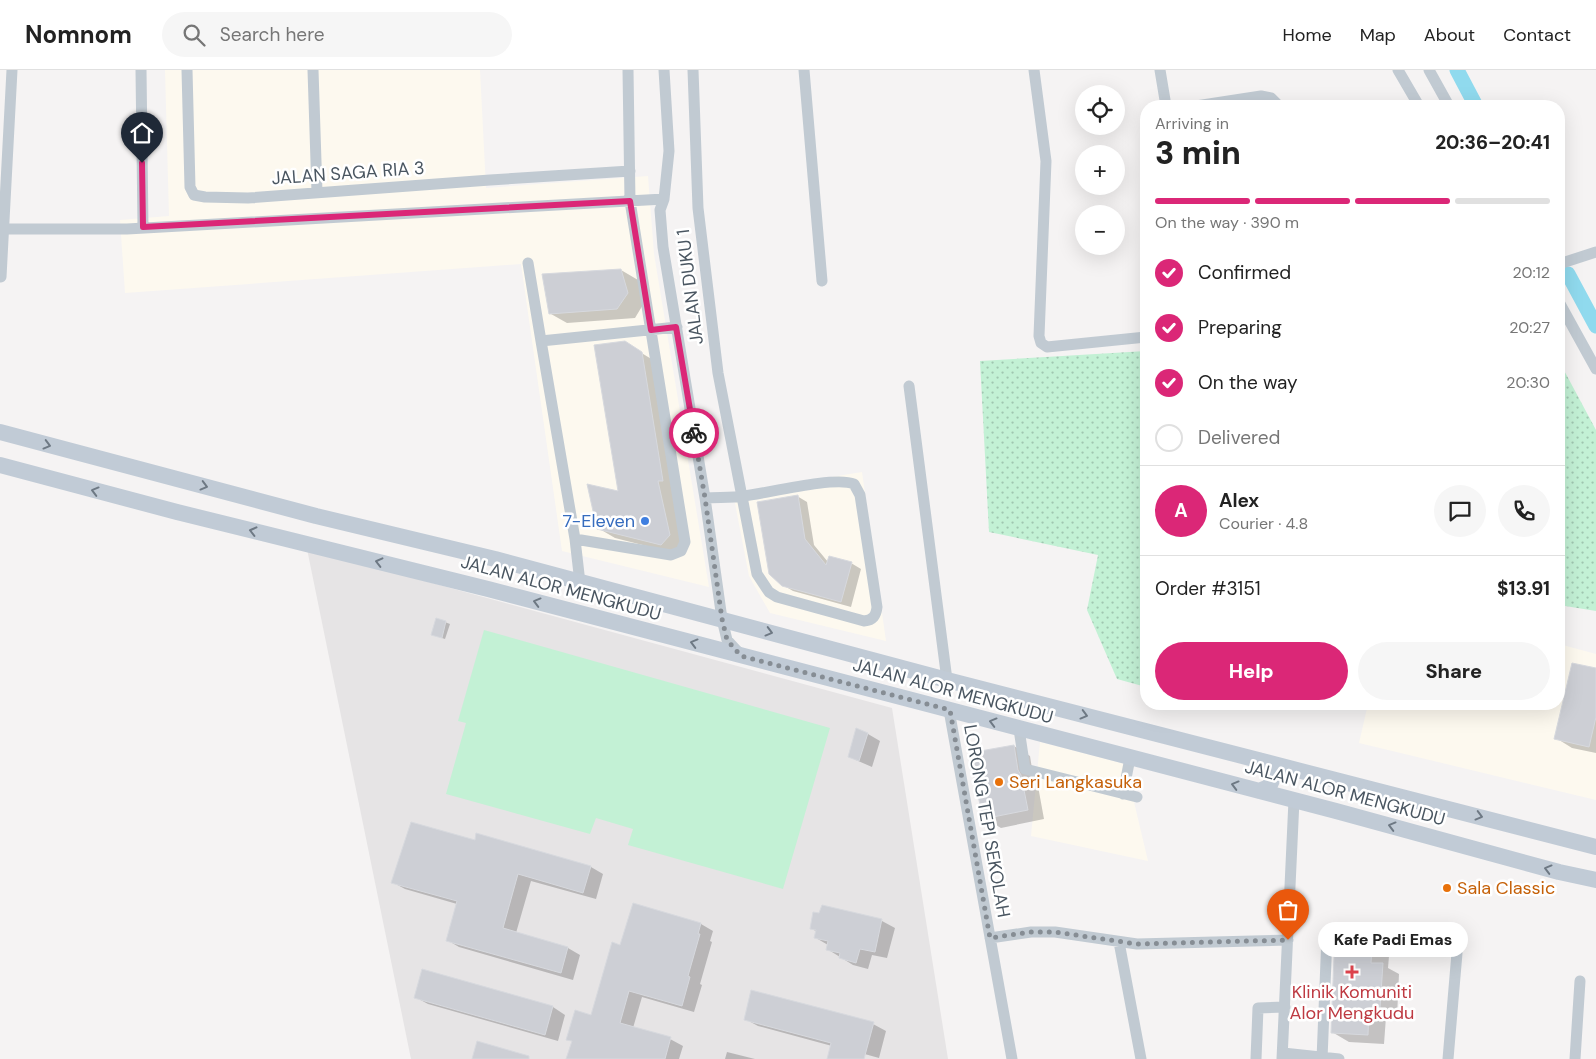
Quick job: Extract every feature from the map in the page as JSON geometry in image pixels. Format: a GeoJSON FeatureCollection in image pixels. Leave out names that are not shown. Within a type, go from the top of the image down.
{"type":"FeatureCollection","features":[{"type":"Feature","properties":{"kind":"main road","name":"JALAN ALOR MENGKUDU"},"geometry":{"type":"LineString","coordinates":[[0,432],[316,516],[495,559],[947,680],[1596,847]]}},
{"type":"Feature","properties":{"kind":"main road","name":"JALAN ALOR MENGKUDU"},"geometry":{"type":"LineString","coordinates":[[0,466],[488,589],[1294,800],[1559,872],[1596,880]]}},
{"type":"Feature","properties":{"kind":"main road"},"geometry":{"type":"LineString","coordinates":[[1258,760],[1271,773],[1273,778],[1269,787],[1259,791]]}},
{"type":"Feature","properties":{"kind":"street"},"geometry":{"type":"LineString","coordinates":[[1,277],[12,70]]}},
{"type":"Feature","properties":{"kind":"street"},"geometry":{"type":"LineString","coordinates":[[141,70],[143,227]]}},
{"type":"Feature","properties":{"kind":"street","name":"JALAN SAGA RIA 3"},"geometry":{"type":"LineString","coordinates":[[187,70],[190,187],[194,195],[248,198],[630,171]]}},
{"type":"Feature","properties":{"kind":"street"},"geometry":{"type":"LineString","coordinates":[[313,70],[318,192]]}},
{"type":"Feature","properties":{"kind":"street"},"geometry":{"type":"LineString","coordinates":[[576,539],[672,555],[681,551],[685,542],[630,201],[628,70]]}},
{"type":"Feature","properties":{"kind":"street"},"geometry":{"type":"LineString","coordinates":[[664,70],[669,151],[664,199],[660,210],[661,227],[705,498],[722,619],[727,640],[741,656]]}},
{"type":"Feature","properties":{"kind":"street","name":"JALAN DUKU 1"},"geometry":{"type":"LineString","coordinates":[[694,70],[698,208],[705,276],[718,373],[742,497],[758,574],[769,592],[777,597],[864,621],[871,620],[874,617],[877,607],[870,560],[860,494],[854,484],[849,482],[821,484],[742,497]]}},
{"type":"Feature","properties":{"kind":"street"},"geometry":{"type":"LineString","coordinates":[[804,70],[822,281]]}},
{"type":"Feature","properties":{"kind":"street"},"geometry":{"type":"LineString","coordinates":[[1034,70],[1046,161],[1039,336],[1042,343],[1047,347],[1140,338]]}},
{"type":"Feature","properties":{"kind":"street"},"geometry":{"type":"LineString","coordinates":[[1160,70],[1165,100]]}},
{"type":"Feature","properties":{"kind":"street"},"geometry":{"type":"LineString","coordinates":[[1398,70],[1416,100]]}},
{"type":"Feature","properties":{"kind":"street"},"geometry":{"type":"LineString","coordinates":[[1429,70],[1446,100]]}},
{"type":"Feature","properties":{"kind":"street"},"geometry":{"type":"LineString","coordinates":[[1235,100],[1261,96],[1273,100]]}},
{"type":"Feature","properties":{"kind":"street"},"geometry":{"type":"LineString","coordinates":[[5,229],[127,229],[664,199]]}},
{"type":"Feature","properties":{"kind":"street"},"geometry":{"type":"LineString","coordinates":[[1565,262],[1596,252]]}},
{"type":"Feature","properties":{"kind":"street"},"geometry":{"type":"LineString","coordinates":[[1582,256],[1596,259]]}},
{"type":"Feature","properties":{"kind":"street"},"geometry":{"type":"LineString","coordinates":[[528,263],[576,539],[580,583]]}},
{"type":"Feature","properties":{"kind":"street"},"geometry":{"type":"LineString","coordinates":[[1565,313],[1596,369]]}},
{"type":"Feature","properties":{"kind":"street"},"geometry":{"type":"LineString","coordinates":[[541,341],[676,327]]}},
{"type":"Feature","properties":{"kind":"street"},"geometry":{"type":"LineString","coordinates":[[909,386],[947,680]]}},
{"type":"Feature","properties":{"kind":"street"},"geometry":{"type":"LineString","coordinates":[[705,498],[742,497]]}},
{"type":"Feature","properties":{"kind":"street","name":"LORONG TEPI SEKOLAH"},"geometry":{"type":"LineString","coordinates":[[950,710],[1012,1059]]}},
{"type":"Feature","properties":{"kind":"street"},"geometry":{"type":"LineString","coordinates":[[1019,728],[1025,769],[1137,797]]}},
{"type":"Feature","properties":{"kind":"street"},"geometry":{"type":"LineString","coordinates":[[1124,794],[1130,758]]}},
{"type":"Feature","properties":{"kind":"street"},"geometry":{"type":"LineString","coordinates":[[1294,800],[1283,1056],[1339,1059]]}},
{"type":"Feature","properties":{"kind":"street"},"geometry":{"type":"LineString","coordinates":[[990,938],[1031,932],[1047,932],[1137,944],[1288,940]]}},
{"type":"Feature","properties":{"kind":"street"},"geometry":{"type":"LineString","coordinates":[[1322,1058],[1327,936]]}},
{"type":"Feature","properties":{"kind":"street"},"geometry":{"type":"LineString","coordinates":[[1119,942],[1141,1059]]}},
{"type":"Feature","properties":{"kind":"street"},"geometry":{"type":"LineString","coordinates":[[1448,1059],[1457,953]]}},
{"type":"Feature","properties":{"kind":"street"},"geometry":{"type":"LineString","coordinates":[[1575,1059],[1580,982]]}},
{"type":"Feature","properties":{"kind":"street"},"geometry":{"type":"LineString","coordinates":[[1256,1059],[1258,1008],[1285,1007]]}},
{"type":"Feature","properties":{"kind":"shaded area"},"geometry":{"type":"Polygon","coordinates":[[[165,70],[480,70],[486,188],[648,176],[654,254],[709,587],[562,551],[521,264],[125,293],[120,220],[169,216],[165,70]]]}},
{"type":"Feature","properties":{"kind":"shaded area"},"geometry":{"type":"Polygon","coordinates":[[[862,472],[886,641],[770,613],[749,576],[733,493],[862,472]]]}},
{"type":"Feature","properties":{"kind":"shaded area"},"geometry":{"type":"Polygon","coordinates":[[[307,549],[892,708],[948,1059],[411,1059],[307,549]]]}},
{"type":"Feature","properties":{"kind":"shaded area"},"geometry":{"type":"Polygon","coordinates":[[[1565,646],[1596,654],[1596,800],[1359,743],[1367,710],[1565,710],[1565,646]]]}},
{"type":"Feature","properties":{"kind":"shaded area"},"geometry":{"type":"Polygon","coordinates":[[[1040,742],[1125,764],[1148,861],[1031,836],[1040,742]]]}},
{"type":"Feature","properties":{"kind":"green space"},"geometry":{"type":"Polygon","coordinates":[[[1140,351],[1140,685],[1117,679],[1087,610],[1098,555],[989,532],[980,361],[1140,351]]]}},
{"type":"Feature","properties":{"kind":"green space"},"geometry":{"type":"Polygon","coordinates":[[[1565,372],[1596,430],[1596,611],[1565,606],[1565,372]]]}},
{"type":"Feature","properties":{"kind":"green space"},"geometry":{"type":"Polygon","coordinates":[[[484,630],[830,728],[783,889],[628,845],[633,829],[596,818],[590,834],[446,794],[466,723],[458,721],[484,630]]]}},
{"type":"Feature","properties":{"kind":"building"},"geometry":{"type":"Polygon","coordinates":[[[621,269],[628,293],[617,309],[549,314],[542,274],[621,269]]]}},
{"type":"Feature","properties":{"kind":"building"},"geometry":{"type":"Polygon","coordinates":[[[625,341],[642,352],[663,481],[658,481],[670,535],[661,545],[597,529],[587,484],[618,491],[594,345],[625,341]]]}},
{"type":"Feature","properties":{"kind":"building"},"geometry":{"type":"Polygon","coordinates":[[[798,495],[805,539],[826,565],[829,556],[852,562],[841,602],[782,586],[769,574],[757,502],[798,495]]]}},
{"type":"Feature","properties":{"kind":"building"},"geometry":{"type":"Polygon","coordinates":[[[436,618],[446,621],[442,638],[431,635],[436,618]]]}},
{"type":"Feature","properties":{"kind":"building"},"geometry":{"type":"Polygon","coordinates":[[[1572,663],[1596,668],[1596,717],[1589,747],[1554,739],[1561,710],[1565,710],[1565,693],[1572,663]]]}},
{"type":"Feature","properties":{"kind":"building"},"geometry":{"type":"Polygon","coordinates":[[[856,728],[868,733],[859,761],[848,757],[856,728]]]}},
{"type":"Feature","properties":{"kind":"building","name":"Seri Langkasuka"},"geometry":{"type":"Polygon","coordinates":[[[1014,745],[1028,810],[983,819],[969,753],[1014,745]]]}},
{"type":"Feature","properties":{"kind":"building"},"geometry":{"type":"Polygon","coordinates":[[[411,822],[475,840],[476,833],[591,866],[583,893],[518,874],[503,928],[568,947],[561,973],[446,941],[457,901],[391,883],[411,822]]]}},
{"type":"Feature","properties":{"kind":"building"},"geometry":{"type":"Polygon","coordinates":[[[633,903],[701,923],[682,1006],[629,991],[620,1023],[671,1037],[665,1059],[566,1059],[572,1041],[566,1040],[575,1010],[591,1015],[612,942],[620,945],[633,903]]]}},
{"type":"Feature","properties":{"kind":"building"},"geometry":{"type":"Polygon","coordinates":[[[822,905],[882,919],[875,952],[860,949],[856,963],[839,958],[840,953],[826,950],[828,941],[814,938],[816,930],[810,929],[813,912],[819,913],[822,905]]]}},
{"type":"Feature","properties":{"kind":"building"},"geometry":{"type":"Polygon","coordinates":[[[1335,931],[1373,933],[1371,963],[1383,963],[1380,1008],[1369,1008],[1368,1035],[1331,1033],[1335,931]]]}},
{"type":"Feature","properties":{"kind":"building"},"geometry":{"type":"Polygon","coordinates":[[[422,969],[553,1006],[545,1035],[414,998],[422,969]]]}},
{"type":"Feature","properties":{"kind":"building"},"geometry":{"type":"Polygon","coordinates":[[[751,990],[874,1022],[864,1059],[827,1059],[831,1043],[744,1020],[751,990]]]}},
{"type":"Feature","properties":{"kind":"building"},"geometry":{"type":"Polygon","coordinates":[[[477,1041],[529,1056],[529,1059],[472,1059],[477,1041]]]}},
{"type":"Feature","properties":{"kind":"waterway"},"geometry":{"type":"LineString","coordinates":[[1457,70],[1473,100]]}},
{"type":"Feature","properties":{"kind":"waterway"},"geometry":{"type":"LineString","coordinates":[[1568,274],[1596,326]]}},
{"type":"Feature","properties":{"kind":"way so far"},"geometry":{"type":"LineString","coordinates":[[694,433],[722,619],[727,640],[741,656],[950,710],[990,938],[1031,932],[1055,932],[1137,944],[1288,940]]}},
{"type":"Feature","properties":{"kind":"place","name":"7-Eleven"},"geometry":{"type":"Point","coordinates":[645,521]}},
{"type":"Feature","properties":{"kind":"place","name":"Seri Langkasuka"},"geometry":{"type":"Point","coordinates":[999,782]}},
{"type":"Feature","properties":{"kind":"place","name":"Sala Classic"},"geometry":{"type":"Point","coordinates":[1447,888]}},
{"type":"Feature","properties":{"kind":"place","name":"Kafe Padi Emas"},"geometry":{"type":"Point","coordinates":[1288,940]}},
{"type":"Feature","properties":{"kind":"place","name":"Klinik Komuniti Alor Mengkudu"},"geometry":{"type":"Point","coordinates":[1352,972]}},
{"type":"Feature","properties":{"kind":"route"},"geometry":{"type":"LineString","coordinates":[[142,163],[143,227],[630,201],[651,330],[676,327],[694,433]]}}]}
